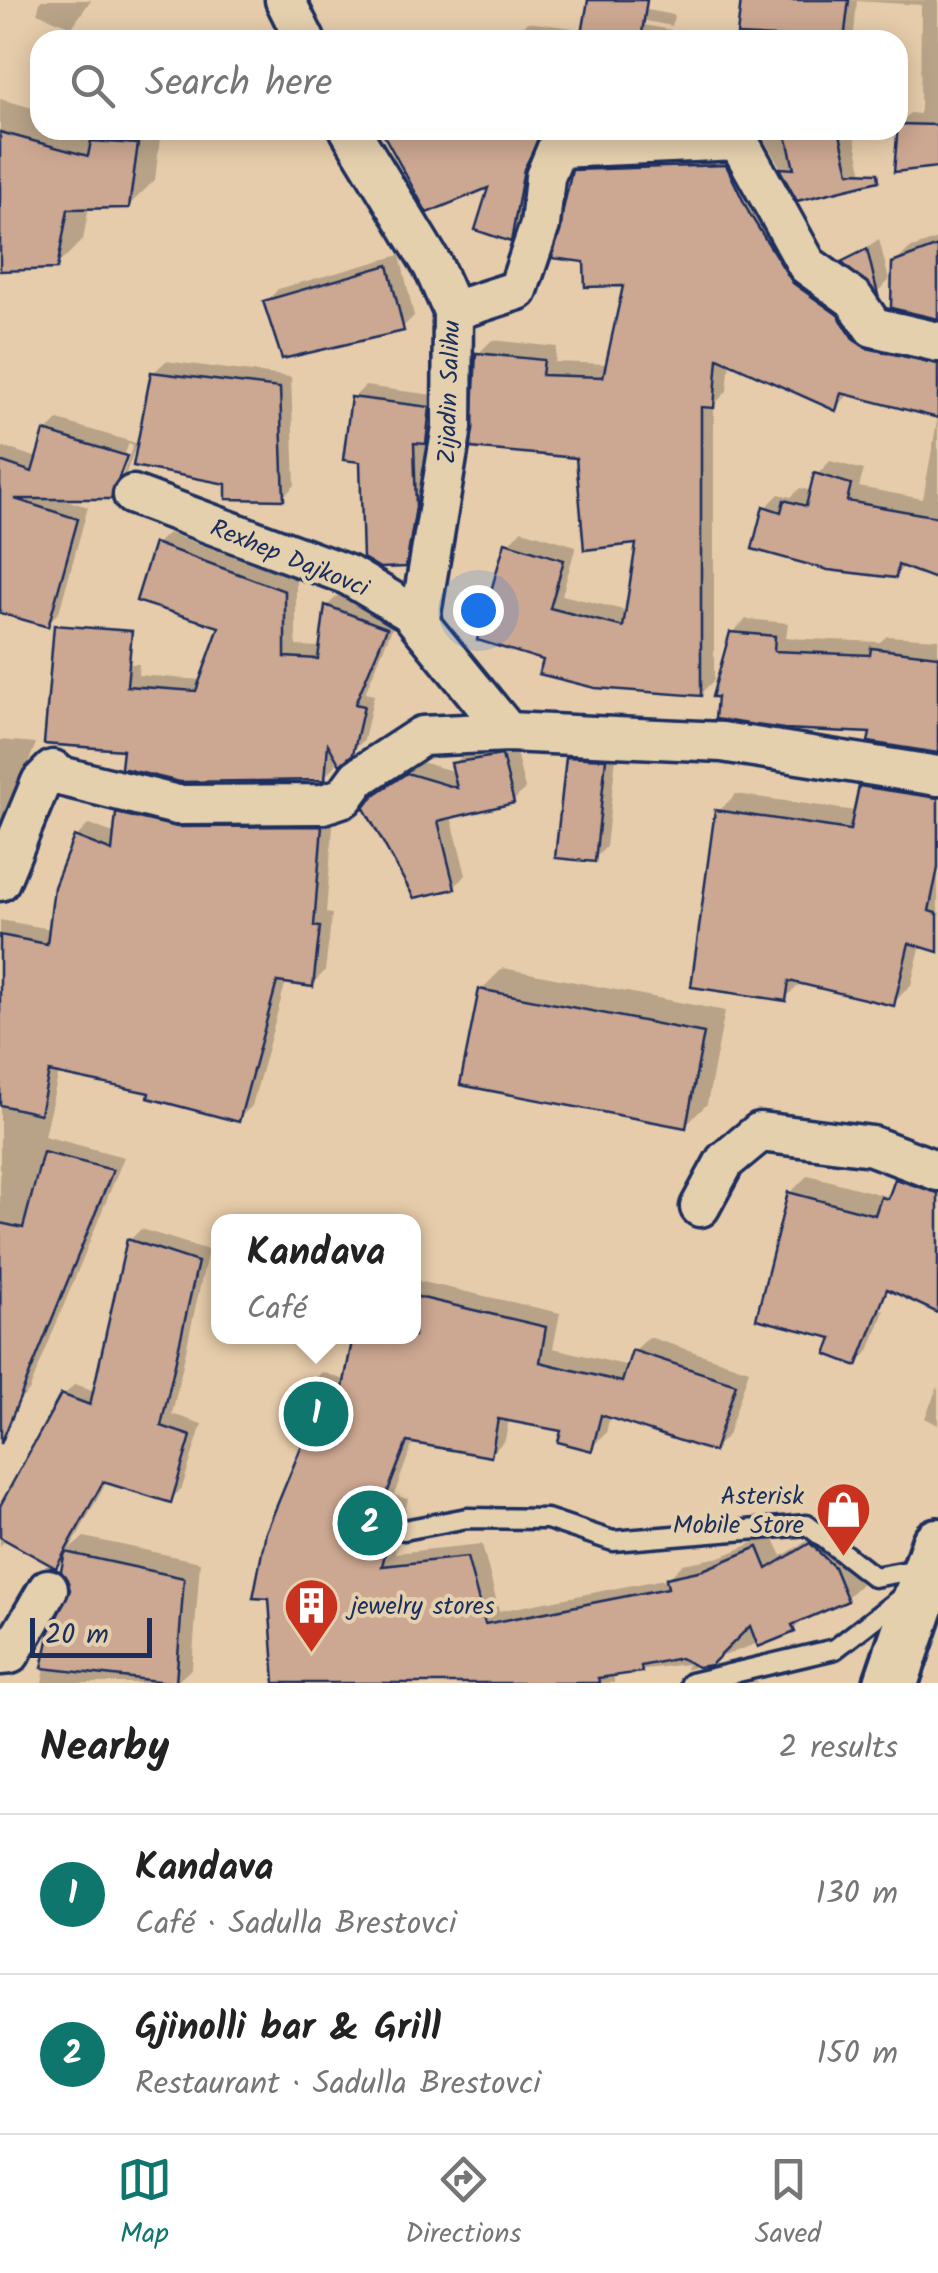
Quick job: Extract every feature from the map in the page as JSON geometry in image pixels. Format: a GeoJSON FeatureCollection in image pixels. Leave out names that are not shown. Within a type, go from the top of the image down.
{"type":"FeatureCollection","features":[{"type":"Feature","properties":{"kind":"main road"},"geometry":{"type":"LineString","coordinates":[[891,1683],[930,1564]]}},
{"type":"Feature","properties":{"kind":"street"},"geometry":{"type":"LineString","coordinates":[[285,0],[300,30]]}},
{"type":"Feature","properties":{"kind":"street","name":"Zijadin Salihu"},"geometry":{"type":"LineString","coordinates":[[356,140],[434,266],[454,311],[452,427],[415,616]]}},
{"type":"Feature","properties":{"kind":"street"},"geometry":{"type":"LineString","coordinates":[[454,311],[518,290],[540,225],[545,177],[557,148],[738,140],[807,265],[854,299],[873,327],[938,342]]}},
{"type":"Feature","properties":{"kind":"street","name":"Rexhep Dajkovci"},"geometry":{"type":"LineString","coordinates":[[133,496],[348,575],[374,590],[415,616],[508,732]]}},
{"type":"Feature","properties":{"kind":"street"},"geometry":{"type":"LineString","coordinates":[[0,881],[41,782],[53,770],[56,775],[177,805],[323,804],[344,797],[358,778],[422,736],[508,732],[722,742],[938,776]]}},
{"type":"Feature","properties":{"kind":"street"},"geometry":{"type":"LineString","coordinates":[[700,1207],[725,1162],[760,1132],[872,1146],[938,1172]]}},
{"type":"Feature","properties":{"kind":"street"},"geometry":{"type":"LineString","coordinates":[[0,1654],[10,1654],[48,1589]]}},
{"type":"Feature","properties":{"kind":"lane"},"geometry":{"type":"LineString","coordinates":[[404,1530],[467,1518],[546,1519],[613,1541],[808,1526],[874,1578],[930,1564]]}},
{"type":"Feature","properties":{"kind":"lane"},"geometry":{"type":"LineString","coordinates":[[691,1683],[835,1649],[930,1564]]}},
{"type":"Feature","properties":{"kind":"building"},"geometry":{"type":"Polygon","coordinates":[[[588,0],[647,0],[642,30],[583,30],[588,0]]]}},
{"type":"Feature","properties":{"kind":"building"},"geometry":{"type":"Polygon","coordinates":[[[741,0],[849,0],[845,30],[738,30],[741,0]]]}},
{"type":"Feature","properties":{"kind":"building"},"geometry":{"type":"Polygon","coordinates":[[[908,124],[938,125],[938,167],[894,172],[897,140],[908,140],[908,124]]]}},
{"type":"Feature","properties":{"kind":"building"},"geometry":{"type":"Polygon","coordinates":[[[0,132],[88,156],[91,141],[138,144],[129,208],[68,209],[57,269],[0,271],[0,132]]]}},
{"type":"Feature","properties":{"kind":"building"},"geometry":{"type":"Polygon","coordinates":[[[387,140],[539,140],[524,169],[511,242],[475,230],[488,188],[427,213],[387,140]]]}},
{"type":"Feature","properties":{"kind":"building"},"geometry":{"type":"Polygon","coordinates":[[[787,140],[841,140],[849,172],[878,173],[879,181],[797,201],[779,168],[794,169],[787,140]]]}},
{"type":"Feature","properties":{"kind":"building"},"geometry":{"type":"Polygon","coordinates":[[[726,165],[749,213],[793,283],[838,315],[854,340],[867,348],[938,364],[938,418],[841,393],[836,411],[718,358],[714,408],[701,407],[701,696],[595,688],[539,674],[543,660],[477,640],[505,542],[564,560],[550,608],[623,627],[636,544],[584,550],[576,458],[471,448],[476,353],[544,360],[542,375],[603,377],[623,286],[585,287],[584,262],[552,258],[572,170],[726,165]]]}},
{"type":"Feature","properties":{"kind":"building"},"geometry":{"type":"Polygon","coordinates":[[[938,246],[938,319],[891,308],[892,263],[938,246]]]}},
{"type":"Feature","properties":{"kind":"building"},"geometry":{"type":"Polygon","coordinates":[[[867,249],[878,295],[841,262],[867,249]]]}},
{"type":"Feature","properties":{"kind":"building"},"geometry":{"type":"Polygon","coordinates":[[[388,265],[404,331],[282,359],[263,301],[388,265]]]}},
{"type":"Feature","properties":{"kind":"building"},"geometry":{"type":"Polygon","coordinates":[[[151,372],[280,388],[284,500],[226,499],[226,484],[133,466],[151,372]]]}},
{"type":"Feature","properties":{"kind":"building"},"geometry":{"type":"Polygon","coordinates":[[[351,397],[430,407],[426,444],[414,443],[416,507],[406,567],[380,568],[363,558],[360,462],[343,460],[351,397]]]}},
{"type":"Feature","properties":{"kind":"building"},"geometry":{"type":"Polygon","coordinates":[[[44,431],[127,456],[111,499],[15,499],[78,519],[48,627],[0,613],[0,461],[32,472],[44,431]]]}},
{"type":"Feature","properties":{"kind":"building"},"geometry":{"type":"Polygon","coordinates":[[[814,473],[851,484],[847,501],[938,517],[938,580],[898,565],[896,578],[828,570],[752,549],[763,506],[781,512],[784,500],[806,506],[814,473]]]}},
{"type":"Feature","properties":{"kind":"building"},"geometry":{"type":"Polygon","coordinates":[[[154,543],[285,591],[285,657],[318,659],[325,605],[387,628],[355,704],[364,706],[353,754],[340,765],[328,744],[325,780],[180,782],[121,768],[123,750],[44,744],[54,625],[132,631],[127,686],[196,691],[219,627],[136,601],[154,543]]]}},
{"type":"Feature","properties":{"kind":"building"},"geometry":{"type":"Polygon","coordinates":[[[730,632],[775,636],[774,651],[870,655],[871,648],[938,656],[938,753],[868,742],[870,733],[784,729],[715,719],[717,697],[712,697],[730,632]]]}},
{"type":"Feature","properties":{"kind":"building"},"geometry":{"type":"Polygon","coordinates":[[[502,755],[514,803],[438,821],[455,889],[414,898],[364,808],[374,795],[407,773],[457,788],[451,763],[502,755]]]}},
{"type":"Feature","properties":{"kind":"building"},"geometry":{"type":"Polygon","coordinates":[[[566,757],[606,759],[595,862],[555,858],[566,757]]]}},
{"type":"Feature","properties":{"kind":"building"},"geometry":{"type":"Polygon","coordinates":[[[859,786],[938,798],[938,868],[929,911],[938,914],[938,952],[909,943],[894,1006],[789,981],[786,1001],[691,987],[715,810],[850,830],[859,786]]]}},
{"type":"Feature","properties":{"kind":"building"},"geometry":{"type":"Polygon","coordinates":[[[116,813],[177,827],[322,826],[314,926],[320,927],[313,987],[277,982],[239,1122],[148,1098],[149,1093],[49,1072],[40,1114],[0,1105],[0,935],[47,944],[54,887],[74,836],[112,851],[116,813]]]}},
{"type":"Feature","properties":{"kind":"building"},"geometry":{"type":"Polygon","coordinates":[[[479,989],[704,1033],[686,1128],[460,1085],[479,989]]]}},
{"type":"Feature","properties":{"kind":"building"},"geometry":{"type":"Polygon","coordinates":[[[43,1152],[113,1170],[1,1444],[0,1223],[23,1228],[43,1152]]]}},
{"type":"Feature","properties":{"kind":"building"},"geometry":{"type":"Polygon","coordinates":[[[895,1179],[938,1193],[938,1313],[887,1289],[857,1366],[826,1354],[832,1338],[756,1319],[788,1192],[875,1215],[881,1197],[888,1199],[895,1179]]]}},
{"type":"Feature","properties":{"kind":"building"},"geometry":{"type":"Polygon","coordinates":[[[127,1239],[198,1262],[161,1426],[191,1436],[171,1503],[103,1482],[56,1568],[0,1537],[0,1506],[61,1394],[90,1405],[127,1239]]]}},
{"type":"Feature","properties":{"kind":"building"},"geometry":{"type":"Polygon","coordinates":[[[421,1298],[546,1327],[540,1362],[622,1382],[632,1350],[736,1384],[714,1452],[601,1415],[592,1451],[558,1442],[561,1431],[498,1419],[491,1457],[407,1442],[381,1509],[395,1513],[382,1566],[467,1557],[485,1624],[668,1588],[666,1578],[703,1570],[758,1547],[767,1569],[810,1543],[834,1567],[848,1601],[792,1625],[795,1632],[758,1647],[750,1626],[711,1665],[698,1667],[680,1658],[641,1666],[642,1672],[598,1678],[600,1683],[275,1683],[269,1599],[253,1598],[266,1532],[309,1428],[292,1422],[306,1385],[341,1398],[351,1344],[421,1344],[421,1298]]]}},
{"type":"Feature","properties":{"kind":"building"},"geometry":{"type":"Polygon","coordinates":[[[65,1552],[184,1578],[176,1683],[42,1668],[50,1631],[70,1590],[61,1571],[65,1552]]]}},
{"type":"Feature","properties":{"kind":"place","name":"Kandava"},"geometry":{"type":"Point","coordinates":[316,1414]}},
{"type":"Feature","properties":{"kind":"place","name":"Gjinolli bar & Grill"},"geometry":{"type":"Point","coordinates":[370,1523]}},
{"type":"Feature","properties":{"kind":"place","name":"Asterisk Mobile Store"},"geometry":{"type":"Point","coordinates":[843,1558]}},
{"type":"Feature","properties":{"kind":"place","name":"jewelry stores"},"geometry":{"type":"Point","coordinates":[312,1654]}}]}
